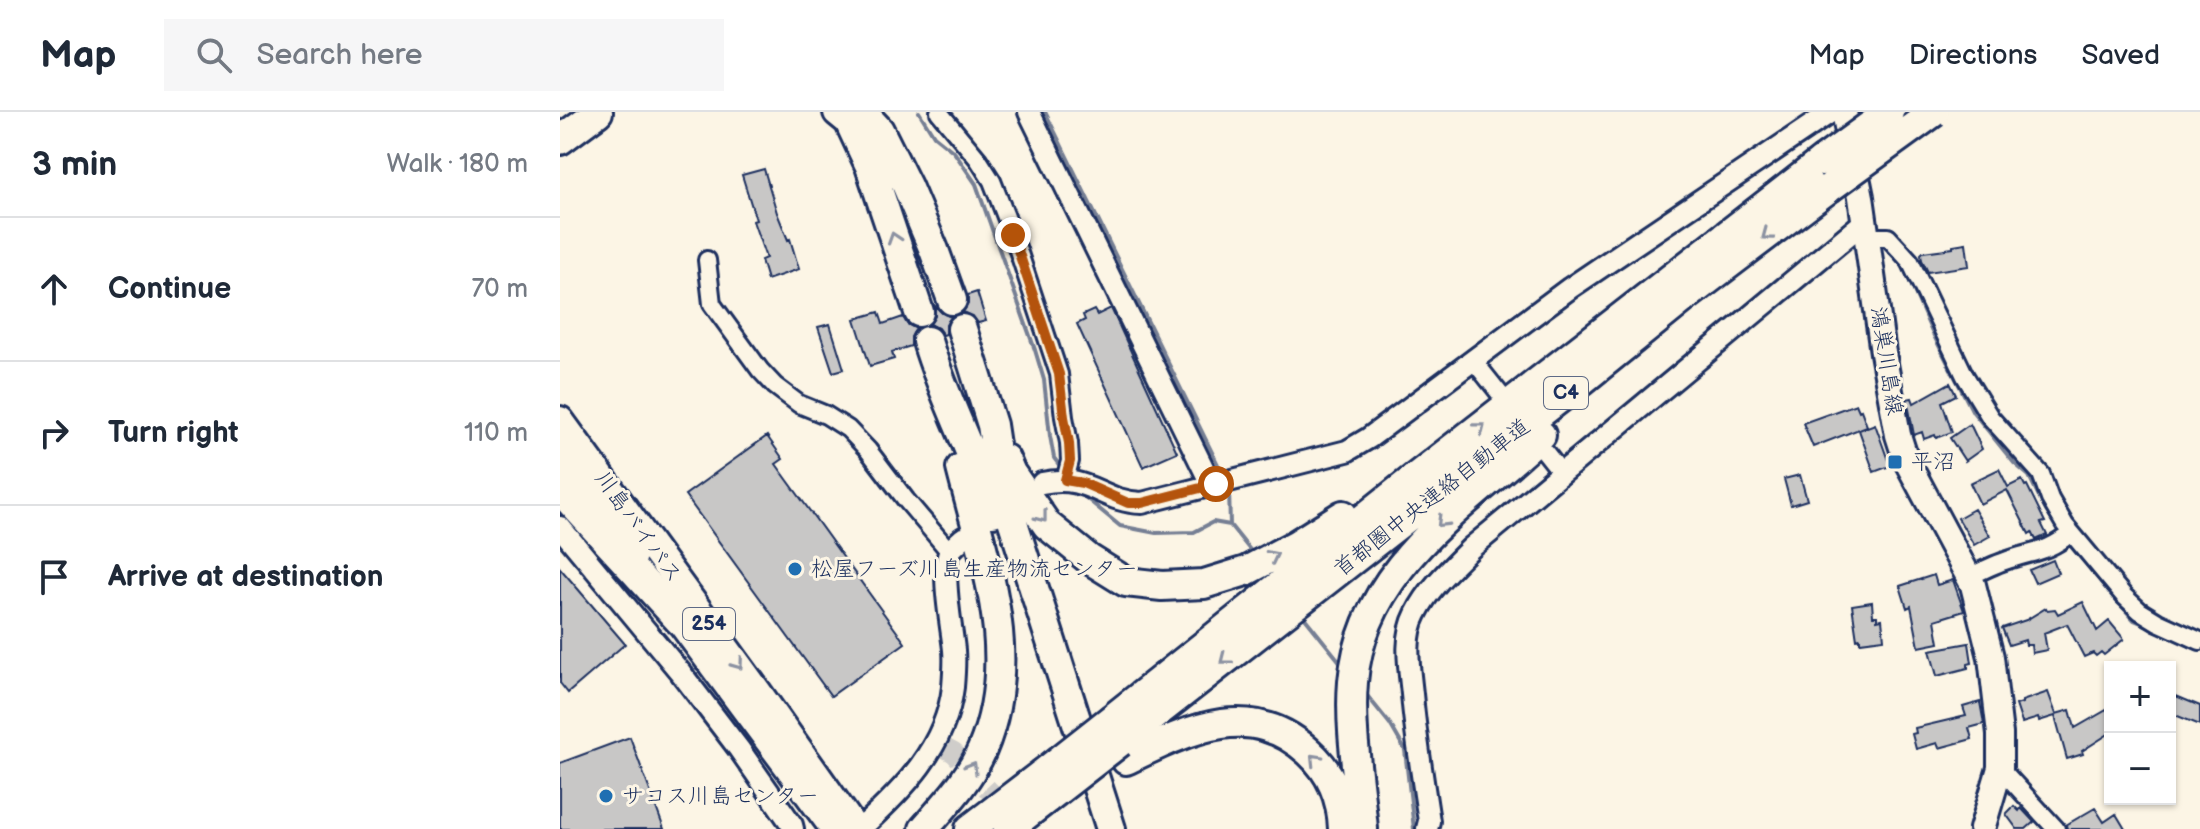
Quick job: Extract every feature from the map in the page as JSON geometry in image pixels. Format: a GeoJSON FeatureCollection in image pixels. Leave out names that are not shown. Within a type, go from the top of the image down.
{"type":"FeatureCollection","features":[{"type":"Feature","properties":{"kind":"highway"},"geometry":{"type":"LineString","coordinates":[[560,140],[598,112]]}},
{"type":"Feature","properties":{"kind":"highway"},"geometry":{"type":"LineString","coordinates":[[838,112],[849,121],[870,166],[919,312]]}},
{"type":"Feature","properties":{"kind":"highway"},"geometry":{"type":"LineString","coordinates":[[862,112],[879,130],[907,186],[952,300]]}},
{"type":"Feature","properties":{"kind":"highway","name":"首都圏中央連絡自動車道"},"geometry":{"type":"LineString","coordinates":[[1287,596],[1523,424],[1684,298],[1826,174],[1889,112]]}},
{"type":"Feature","properties":{"kind":"highway","name":"首都圏中央連絡自動車道"},"geometry":{"type":"LineString","coordinates":[[1008,829],[1048,794],[1120,740],[1287,596],[1403,487],[1523,424],[1826,174],[1934,112]]}},
{"type":"Feature","properties":{"kind":"highway"},"geometry":{"type":"LineString","coordinates":[[962,329],[992,425],[1011,473],[1047,525],[1089,559],[1126,582],[1162,586],[1204,584],[1246,571],[1297,544],[1377,493],[1403,487]]}},
{"type":"Feature","properties":{"kind":"highway"},"geometry":{"type":"LineString","coordinates":[[924,829],[955,793],[981,752],[993,719],[1000,642],[996,605],[927,341]]}},
{"type":"Feature","properties":{"kind":"highway"},"geometry":{"type":"LineString","coordinates":[[938,377],[987,492],[1093,829]]}},
{"type":"Feature","properties":{"kind":"highway","name":"川島バイパス"},"geometry":{"type":"LineString","coordinates":[[560,420],[858,829]]}},
{"type":"Feature","properties":{"kind":"highway"},"geometry":{"type":"LineString","coordinates":[[1363,829],[1354,731],[1354,674],[1359,647],[1373,606],[1407,557],[1458,505],[1523,424]]}},
{"type":"Feature","properties":{"kind":"highway"},"geometry":{"type":"LineString","coordinates":[[992,425],[1001,485],[1111,829]]}},
{"type":"Feature","properties":{"kind":"highway","name":"川島バイパス"},"geometry":{"type":"LineString","coordinates":[[560,453],[834,829]]}},
{"type":"Feature","properties":{"kind":"highway"},"geometry":{"type":"LineString","coordinates":[[560,490],[679,620]]}},
{"type":"Feature","properties":{"kind":"highway"},"geometry":{"type":"LineString","coordinates":[[1048,794],[1120,740],[1177,735],[1234,722],[1260,724],[1296,741],[1322,764],[1334,785],[1343,829]]}},
{"type":"Feature","properties":{"kind":"highway","name":"首都圏中央連絡自動車道"},"geometry":{"type":"LineString","coordinates":[[970,829],[1048,794]]}},
{"type":"Feature","properties":{"kind":"highway","name":"C4"},"geometry":{"type":"LineString","coordinates":[[1030,829],[1048,794]]}},
{"type":"Feature","properties":{"kind":"main road","name":"鴻巣川島線"},"geometry":{"type":"LineString","coordinates":[[1844,112],[1866,229],[1898,435],[1906,460],[1969,577],[1991,657],[2000,734],[2000,768],[1982,829]]}},
{"type":"Feature","properties":{"kind":"street"},"geometry":{"type":"LineString","coordinates":[[939,112],[992,181],[1018,249],[1059,374],[1071,481]]}},
{"type":"Feature","properties":{"kind":"street"},"geometry":{"type":"LineString","coordinates":[[1029,112],[1222,483]]}},
{"type":"Feature","properties":{"kind":"street"},"geometry":{"type":"LineString","coordinates":[[1042,483],[1071,481],[1128,503],[1142,503],[1347,451],[1369,438],[1570,288],[1831,112]]}},
{"type":"Feature","properties":{"kind":"street"},"geometry":{"type":"LineString","coordinates":[[1427,829],[1429,821],[1408,654],[1415,615],[1427,596],[1471,548],[1561,472],[1866,229],[1888,237],[1910,261],[1965,376],[1990,417],[2041,474],[2067,536],[2140,611],[2200,641]]}},
{"type":"Feature","properties":{"kind":"street"},"geometry":{"type":"LineString","coordinates":[[707,260],[712,304],[760,370],[799,404],[826,415],[848,429],[906,500],[956,545],[947,579],[954,654],[953,690],[939,745],[889,803],[858,829]]}},
{"type":"Feature","properties":{"kind":"street"},"geometry":{"type":"LineString","coordinates":[[1473,360],[1561,472]]}},
{"type":"Feature","properties":{"kind":"street"},"geometry":{"type":"LineString","coordinates":[[560,527],[681,673],[739,749],[793,829]]}},
{"type":"Feature","properties":{"kind":"street"},"geometry":{"type":"LineString","coordinates":[[1969,577],[2005,561],[2043,551],[2067,536]]}},
{"type":"Feature","properties":{"kind":"street"},"geometry":{"type":"LineString","coordinates":[[2000,768],[2056,829]]}},
{"type":"Feature","properties":{"kind":"building"},"geometry":{"type":"Polygon","coordinates":[[[764,169],[799,269],[767,280],[761,260],[766,258],[742,175],[764,169]]]}},
{"type":"Feature","properties":{"kind":"building"},"geometry":{"type":"Polygon","coordinates":[[[1966,243],[1969,266],[1928,272],[1922,260],[1923,252],[1966,243]]]}},
{"type":"Feature","properties":{"kind":"building"},"geometry":{"type":"Polygon","coordinates":[[[977,292],[986,321],[978,323],[973,316],[963,312],[968,304],[968,295],[977,292]]]}},
{"type":"Feature","properties":{"kind":"building"},"geometry":{"type":"Polygon","coordinates":[[[935,306],[951,317],[943,335],[930,324],[935,316],[935,306]]]}},
{"type":"Feature","properties":{"kind":"building"},"geometry":{"type":"Polygon","coordinates":[[[1111,308],[1177,452],[1143,467],[1077,324],[1085,320],[1083,315],[1094,310],[1097,315],[1111,308]]]}},
{"type":"Feature","properties":{"kind":"building"},"geometry":{"type":"Polygon","coordinates":[[[879,312],[883,324],[903,317],[907,324],[916,329],[911,337],[911,346],[892,352],[894,359],[870,366],[855,319],[879,312]]]}},
{"type":"Feature","properties":{"kind":"building"},"geometry":{"type":"Polygon","coordinates":[[[830,324],[844,369],[833,372],[818,327],[830,324]]]}},
{"type":"Feature","properties":{"kind":"building"},"geometry":{"type":"Polygon","coordinates":[[[1950,383],[1956,395],[1942,402],[1952,432],[1924,439],[1922,432],[1914,435],[1907,399],[1912,398],[1914,403],[1950,383]]]}},
{"type":"Feature","properties":{"kind":"building"},"geometry":{"type":"Polygon","coordinates":[[[1856,404],[1867,426],[1813,447],[1803,423],[1856,404]]]}},
{"type":"Feature","properties":{"kind":"building"},"geometry":{"type":"Polygon","coordinates":[[[1875,424],[1890,466],[1874,472],[1859,430],[1875,424]]]}},
{"type":"Feature","properties":{"kind":"building"},"geometry":{"type":"Polygon","coordinates":[[[1970,424],[1982,449],[1965,461],[1950,438],[1970,424]]]}},
{"type":"Feature","properties":{"kind":"building","name":"松屋フーズ川島生産物流センター"},"geometry":{"type":"Polygon","coordinates":[[[767,436],[783,459],[776,464],[905,643],[831,696],[685,495],[767,436]]]}},
{"type":"Feature","properties":{"kind":"building"},"geometry":{"type":"Polygon","coordinates":[[[1999,469],[2008,487],[2022,480],[2027,485],[2045,522],[2041,523],[2047,535],[2036,540],[2032,532],[2029,534],[2007,490],[1980,504],[1970,483],[1999,469]]]}},
{"type":"Feature","properties":{"kind":"building"},"geometry":{"type":"Polygon","coordinates":[[[1800,475],[1807,500],[1791,505],[1784,479],[1800,475]]]}},
{"type":"Feature","properties":{"kind":"building"},"geometry":{"type":"Polygon","coordinates":[[[1974,509],[1990,536],[1974,545],[1958,518],[1974,509]]]}},
{"type":"Feature","properties":{"kind":"building"},"geometry":{"type":"Polygon","coordinates":[[[2053,560],[2058,573],[2035,583],[2029,570],[2053,560]]]}},
{"type":"Feature","properties":{"kind":"building"},"geometry":{"type":"Polygon","coordinates":[[[560,568],[625,644],[568,693],[560,683],[560,568]]]}},
{"type":"Feature","properties":{"kind":"building"},"geometry":{"type":"Polygon","coordinates":[[[1934,575],[1937,585],[1953,580],[1964,611],[1935,620],[1939,643],[1919,647],[1911,606],[1907,608],[1900,586],[1934,575]]]}},
{"type":"Feature","properties":{"kind":"building"},"geometry":{"type":"Polygon","coordinates":[[[1872,602],[1873,616],[1877,616],[1877,620],[1882,619],[1884,639],[1860,642],[1852,605],[1872,602]]]}},
{"type":"Feature","properties":{"kind":"building"},"geometry":{"type":"Polygon","coordinates":[[[2083,602],[2097,631],[2109,621],[2124,639],[2104,655],[2101,652],[2096,656],[2093,653],[2084,657],[2067,624],[2044,633],[2047,650],[2032,653],[2031,645],[2026,645],[2025,640],[2009,645],[2002,628],[2026,620],[2046,608],[2055,609],[2058,614],[2083,602]]]}},
{"type":"Feature","properties":{"kind":"building"},"geometry":{"type":"Polygon","coordinates":[[[1969,643],[1972,663],[1968,664],[1968,668],[1937,676],[1930,650],[1969,643]]]}},
{"type":"Feature","properties":{"kind":"building"},"geometry":{"type":"Polygon","coordinates":[[[2048,692],[2056,714],[2070,710],[2075,728],[2104,711],[2104,737],[2082,751],[2083,754],[2067,759],[2055,716],[2022,723],[2016,705],[2048,692]]]}},
{"type":"Feature","properties":{"kind":"building"},"geometry":{"type":"Polygon","coordinates":[[[2176,696],[2200,706],[2200,725],[2176,715],[2176,696]]]}},
{"type":"Feature","properties":{"kind":"building"},"geometry":{"type":"Polygon","coordinates":[[[1980,702],[1984,724],[1969,728],[1972,739],[1939,748],[1937,743],[1916,749],[1912,734],[1916,733],[1915,728],[1966,716],[1963,707],[1980,702]]]}},
{"type":"Feature","properties":{"kind":"building","name":"サコス川島センター"},"geometry":{"type":"Polygon","coordinates":[[[630,737],[664,829],[560,829],[560,763],[630,737]]]}},
{"type":"Feature","properties":{"kind":"building"},"geometry":{"type":"Polygon","coordinates":[[[2014,806],[2019,811],[2021,808],[2034,822],[2026,829],[2017,829],[2006,814],[2014,806]]]}},
{"type":"Feature","properties":{"kind":"building"},"geometry":{"type":"Polygon","coordinates":[[[2095,808],[2104,822],[2116,814],[2125,829],[2067,829],[2066,825],[2095,808]]]}},
{"type":"Feature","properties":{"kind":"waterway"},"geometry":{"type":"LineString","coordinates":[[919,112],[934,136],[954,152],[976,184],[1035,350],[1044,380],[1054,458],[1063,470]]}},
{"type":"Feature","properties":{"kind":"waterway"},"geometry":{"type":"LineString","coordinates":[[1045,112],[1224,477]]}},
{"type":"Feature","properties":{"kind":"waterway"},"geometry":{"type":"LineString","coordinates":[[1896,258],[1904,268],[1931,330],[1973,412],[2014,463],[2029,476],[2046,511],[2063,536]]}},
{"type":"Feature","properties":{"kind":"waterway"},"geometry":{"type":"LineString","coordinates":[[1229,489],[1230,525],[1254,555]]}},
{"type":"Feature","properties":{"kind":"waterway"},"geometry":{"type":"LineString","coordinates":[[1080,493],[1120,526],[1156,533],[1194,532],[1213,522],[1230,525]]}},
{"type":"Feature","properties":{"kind":"waterway"},"geometry":{"type":"LineString","coordinates":[[2068,543],[2109,591]]}},
{"type":"Feature","properties":{"kind":"waterway"},"geometry":{"type":"LineString","coordinates":[[2117,601],[2134,620],[2157,630]]}},
{"type":"Feature","properties":{"kind":"waterway"},"geometry":{"type":"LineString","coordinates":[[1300,612],[1345,668]]}},
{"type":"Feature","properties":{"kind":"waterway"},"geometry":{"type":"LineString","coordinates":[[1365,693],[1390,724],[1405,750],[1414,829]]}},
{"type":"Feature","properties":{"kind":"tunnel"},"geometry":{"type":"LineString","coordinates":[[943,747],[954,753],[1009,812]]}},
{"type":"Feature","properties":{"kind":"place","name":"平沼"},"geometry":{"type":"Point","coordinates":[1895,462]}},
{"type":"Feature","properties":{"kind":"place","name":"松屋フーズ川島生産物流センター"},"geometry":{"type":"Point","coordinates":[795,569]}},
{"type":"Feature","properties":{"kind":"place","name":"サコス川島センター"},"geometry":{"type":"Point","coordinates":[606,796]}},
{"type":"Feature","properties":{"kind":"route"},"geometry":{"type":"LineString","coordinates":[[1013,235],[1059,374],[1069,443],[1070,461],[1065,480],[1083,483],[1128,503],[1142,503],[1216,484]]}}]}
